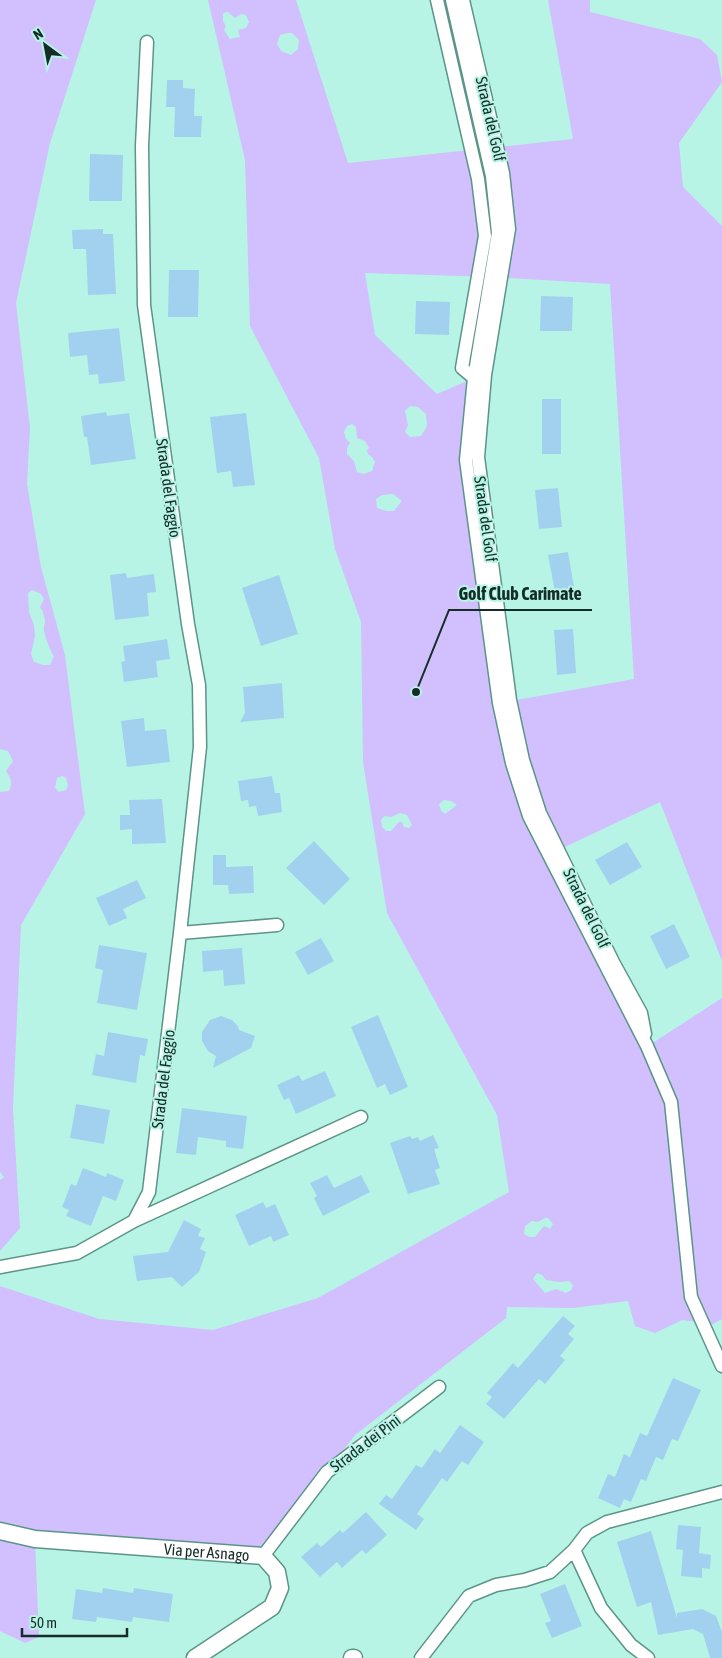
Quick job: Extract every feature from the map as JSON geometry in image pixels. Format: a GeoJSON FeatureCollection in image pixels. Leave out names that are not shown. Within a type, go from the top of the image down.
{"type":"FeatureCollection","features":[{"type":"Feature","properties":{"kind":"street","name":"Strada del Golf"},"geometry":{"type":"LineString","coordinates":[[437,0],[478,179],[485,236],[462,368],[474,378]]}},
{"type":"Feature","properties":{"kind":"street","name":"Strada del Golf"},"geometry":{"type":"LineString","coordinates":[[452,0],[492,176],[498,233],[474,378],[466,460],[499,703],[512,763],[529,816],[647,1046],[671,1102],[691,1297],[722,1366]]}},
{"type":"Feature","properties":{"kind":"street","name":"Strada del Golf"},"geometry":{"type":"LineString","coordinates":[[463,0],[503,173],[509,229],[485,375],[478,457],[510,700],[523,760],[540,813],[613,962],[641,1013],[647,1046]]}},
{"type":"Feature","properties":{"kind":"street","name":"Strada del Faggio"},"geometry":{"type":"LineString","coordinates":[[134,1221],[149,1192],[200,747],[199,685],[188,624],[144,305],[142,146],[147,42]]}},
{"type":"Feature","properties":{"kind":"street"},"geometry":{"type":"LineString","coordinates":[[180,933],[277,925]]}},
{"type":"Feature","properties":{"kind":"street"},"geometry":{"type":"LineString","coordinates":[[0,1267],[77,1253],[134,1221],[361,1117]]}},
{"type":"Feature","properties":{"kind":"street","name":"Strada dei Pini"},"geometry":{"type":"LineString","coordinates":[[263,1556],[327,1472],[439,1387]]}},
{"type":"Feature","properties":{"kind":"street"},"geometry":{"type":"LineString","coordinates":[[421,1658],[469,1596],[496,1585],[525,1580],[550,1572],[574,1550],[587,1533],[607,1522],[722,1492]]}},
{"type":"Feature","properties":{"kind":"street","name":"Via per Asnago"},"geometry":{"type":"LineString","coordinates":[[0,1531],[36,1539],[263,1556],[277,1572],[280,1588],[272,1607],[195,1658]]}},
{"type":"Feature","properties":{"kind":"street"},"geometry":{"type":"LineString","coordinates":[[574,1550],[602,1608],[631,1645],[648,1658]]}},
{"type":"Feature","properties":{"kind":"shaded area"},"geometry":{"type":"Polygon","coordinates":[[[0,0],[96,0],[50,143],[16,303],[30,428],[27,484],[41,567],[65,655],[85,814],[21,925],[13,1109],[20,1228],[0,1251],[0,1180],[4,1177],[0,1172],[0,792],[9,791],[11,781],[6,771],[13,761],[8,751],[0,749],[0,0]],[[32,590],[28,593],[29,612],[34,625],[35,636],[31,654],[34,662],[50,665],[54,656],[44,632],[45,618],[40,607],[44,599],[41,594],[32,590]],[[62,776],[57,778],[55,788],[59,792],[66,790],[68,785],[66,778],[62,776]]]}},
{"type":"Feature","properties":{"kind":"shaded area"},"geometry":{"type":"Polygon","coordinates":[[[208,0],[296,0],[348,163],[573,139],[548,0],[590,0],[590,12],[700,39],[717,55],[722,82],[679,143],[683,187],[722,226],[722,961],[660,802],[548,855],[648,1046],[722,998],[722,1319],[713,1324],[682,1320],[655,1333],[635,1326],[628,1301],[573,1308],[507,1307],[506,1318],[355,1435],[263,1556],[35,1540],[39,1637],[25,1643],[0,1631],[0,1286],[99,1319],[213,1330],[318,1298],[509,1192],[497,1115],[387,913],[363,762],[361,622],[335,549],[319,458],[250,326],[245,160],[208,0]],[[228,12],[223,13],[223,21],[226,26],[224,30],[230,39],[240,37],[238,30],[246,28],[249,22],[246,15],[241,14],[235,18],[228,12]],[[287,33],[280,35],[277,44],[281,51],[291,55],[298,49],[299,40],[292,33],[287,33]],[[365,273],[375,335],[437,394],[474,378],[499,703],[634,679],[610,284],[492,277],[365,273]],[[410,406],[405,411],[408,425],[405,432],[410,437],[421,436],[427,426],[426,414],[418,407],[410,406]],[[352,424],[347,426],[344,432],[346,439],[350,443],[347,448],[347,454],[354,461],[357,472],[364,474],[372,471],[375,462],[368,454],[369,448],[365,441],[357,438],[356,427],[352,424]],[[393,494],[382,495],[376,499],[377,508],[386,511],[394,511],[402,501],[393,494]],[[444,800],[439,804],[441,811],[445,814],[457,805],[451,801],[444,800]],[[400,813],[391,817],[384,816],[381,820],[382,827],[386,831],[391,831],[399,822],[402,822],[404,827],[409,828],[412,825],[407,815],[400,813]],[[545,1218],[538,1222],[532,1221],[525,1226],[524,1234],[529,1237],[535,1237],[544,1226],[550,1229],[553,1224],[548,1218],[545,1218]],[[537,1273],[533,1279],[545,1293],[556,1289],[566,1293],[571,1290],[573,1285],[569,1281],[546,1280],[537,1273]]]}},
{"type":"Feature","properties":{"kind":"building"},"geometry":{"type":"Polygon","coordinates":[[[167,80],[183,80],[183,88],[195,89],[194,116],[202,116],[201,137],[174,137],[175,107],[166,107],[167,80]]]}},
{"type":"Feature","properties":{"kind":"building"},"geometry":{"type":"Polygon","coordinates":[[[90,154],[123,155],[122,201],[89,201],[90,154]]]}},
{"type":"Feature","properties":{"kind":"building"},"geometry":{"type":"Polygon","coordinates":[[[103,229],[103,234],[113,234],[116,294],[88,295],[86,249],[73,249],[72,230],[103,229]]]}},
{"type":"Feature","properties":{"kind":"building"},"geometry":{"type":"Polygon","coordinates":[[[169,270],[199,270],[198,317],[168,317],[169,270]]]}},
{"type":"Feature","properties":{"kind":"building"},"geometry":{"type":"Polygon","coordinates":[[[541,296],[573,297],[572,331],[540,331],[541,296]]]}},
{"type":"Feature","properties":{"kind":"building"},"geometry":{"type":"Polygon","coordinates":[[[416,301],[450,302],[449,335],[415,334],[416,301]]]}},
{"type":"Feature","properties":{"kind":"building"},"geometry":{"type":"Polygon","coordinates":[[[119,328],[125,381],[99,384],[98,374],[89,375],[87,355],[70,357],[68,333],[119,328]]]}},
{"type":"Feature","properties":{"kind":"building"},"geometry":{"type":"Polygon","coordinates":[[[542,399],[561,399],[561,454],[542,454],[542,399]]]}},
{"type":"Feature","properties":{"kind":"building"},"geometry":{"type":"Polygon","coordinates":[[[106,412],[107,416],[129,413],[136,459],[91,465],[87,437],[84,437],[81,416],[106,412]]]}},
{"type":"Feature","properties":{"kind":"building"},"geometry":{"type":"Polygon","coordinates":[[[246,413],[255,485],[233,487],[231,471],[217,473],[210,417],[246,413]]]}},
{"type":"Feature","properties":{"kind":"building"},"geometry":{"type":"Polygon","coordinates":[[[558,488],[562,527],[539,529],[535,490],[558,488]]]}},
{"type":"Feature","properties":{"kind":"building"},"geometry":{"type":"Polygon","coordinates":[[[568,552],[575,593],[556,597],[548,555],[568,552]]]}},
{"type":"Feature","properties":{"kind":"building"},"geometry":{"type":"Polygon","coordinates":[[[126,573],[127,578],[154,574],[156,592],[147,593],[149,616],[115,620],[110,575],[126,573]]]}},
{"type":"Feature","properties":{"kind":"building"},"geometry":{"type":"Polygon","coordinates":[[[279,575],[298,634],[261,646],[242,588],[279,575]]]}},
{"type":"Feature","properties":{"kind":"building"},"geometry":{"type":"Polygon","coordinates":[[[573,629],[576,673],[557,675],[554,630],[573,629]]]}},
{"type":"Feature","properties":{"kind":"building"},"geometry":{"type":"Polygon","coordinates":[[[167,639],[170,659],[156,661],[158,677],[124,682],[121,662],[125,661],[123,646],[167,639]]]}},
{"type":"Feature","properties":{"kind":"building"},"geometry":{"type":"Polygon","coordinates":[[[282,683],[284,718],[240,722],[245,713],[243,687],[282,683]]]}},
{"type":"Feature","properties":{"kind":"building"},"geometry":{"type":"Polygon","coordinates":[[[144,718],[145,731],[166,729],[170,762],[127,767],[121,721],[144,718]]]}},
{"type":"Feature","properties":{"kind":"building"},"geometry":{"type":"Polygon","coordinates":[[[272,776],[275,793],[280,793],[282,812],[258,816],[256,806],[249,807],[248,800],[241,801],[238,781],[272,776]]]}},
{"type":"Feature","properties":{"kind":"building"},"geometry":{"type":"Polygon","coordinates":[[[162,799],[166,843],[132,844],[132,829],[120,830],[120,815],[130,815],[129,800],[162,799]]]}},
{"type":"Feature","properties":{"kind":"building"},"geometry":{"type":"Polygon","coordinates":[[[314,841],[350,879],[324,905],[286,868],[314,841]]]}},
{"type":"Feature","properties":{"kind":"building"},"geometry":{"type":"Polygon","coordinates":[[[627,842],[642,867],[610,885],[595,860],[627,842]]]}},
{"type":"Feature","properties":{"kind":"building"},"geometry":{"type":"Polygon","coordinates":[[[213,855],[226,855],[226,867],[253,866],[254,893],[229,894],[228,885],[213,885],[213,855]]]}},
{"type":"Feature","properties":{"kind":"building"},"geometry":{"type":"Polygon","coordinates":[[[137,880],[146,898],[123,909],[127,918],[109,926],[96,898],[137,880]]]}},
{"type":"Feature","properties":{"kind":"building"},"geometry":{"type":"Polygon","coordinates":[[[674,924],[690,957],[666,969],[650,936],[674,924]]]}},
{"type":"Feature","properties":{"kind":"building"},"geometry":{"type":"Polygon","coordinates":[[[321,938],[334,961],[308,975],[295,952],[321,938]]]}},
{"type":"Feature","properties":{"kind":"building"},"geometry":{"type":"Polygon","coordinates":[[[99,945],[147,953],[137,1010],[97,1003],[103,970],[95,968],[99,945]]]}},
{"type":"Feature","properties":{"kind":"building"},"geometry":{"type":"Polygon","coordinates":[[[242,948],[245,984],[224,986],[223,970],[203,972],[202,951],[242,948]]]}},
{"type":"Feature","properties":{"kind":"building"},"geometry":{"type":"Polygon","coordinates":[[[378,1015],[408,1087],[390,1095],[385,1084],[377,1088],[351,1027],[378,1015]]]}},
{"type":"Feature","properties":{"kind":"building"},"geometry":{"type":"Polygon","coordinates":[[[221,1016],[232,1020],[239,1030],[255,1036],[251,1048],[213,1068],[216,1056],[208,1051],[202,1041],[202,1032],[210,1020],[221,1016]]]}},
{"type":"Feature","properties":{"kind":"building"},"geometry":{"type":"Polygon","coordinates":[[[108,1032],[148,1039],[145,1056],[140,1055],[136,1083],[92,1075],[96,1054],[104,1056],[108,1032]]]}},
{"type":"Feature","properties":{"kind":"building"},"geometry":{"type":"Polygon","coordinates":[[[325,1071],[336,1096],[296,1114],[289,1098],[284,1100],[277,1085],[299,1075],[302,1081],[325,1071]]]}},
{"type":"Feature","properties":{"kind":"building"},"geometry":{"type":"Polygon","coordinates":[[[76,1104],[110,1110],[104,1144],[70,1138],[76,1104]]]}},
{"type":"Feature","properties":{"kind":"building"},"geometry":{"type":"Polygon","coordinates":[[[182,1108],[247,1116],[243,1149],[226,1147],[226,1141],[198,1137],[196,1155],[176,1153],[182,1108]]]}},
{"type":"Feature","properties":{"kind":"building"},"geometry":{"type":"Polygon","coordinates":[[[433,1135],[439,1148],[434,1149],[440,1168],[435,1170],[440,1184],[408,1194],[390,1143],[410,1136],[412,1139],[418,1137],[420,1141],[433,1135]]]}},
{"type":"Feature","properties":{"kind":"building"},"geometry":{"type":"Polygon","coordinates":[[[83,1168],[106,1177],[107,1173],[124,1180],[116,1201],[103,1196],[91,1226],[66,1216],[69,1210],[62,1207],[71,1184],[76,1186],[83,1168]]]}},
{"type":"Feature","properties":{"kind":"building"},"geometry":{"type":"Polygon","coordinates":[[[327,1175],[334,1188],[361,1175],[370,1192],[323,1216],[314,1198],[317,1196],[310,1183],[327,1175]]]}},
{"type":"Feature","properties":{"kind":"building"},"geometry":{"type":"Polygon","coordinates":[[[263,1202],[266,1208],[275,1204],[289,1235],[273,1242],[271,1236],[249,1246],[235,1215],[263,1202]]]}},
{"type":"Feature","properties":{"kind":"building"},"geometry":{"type":"Polygon","coordinates":[[[184,1220],[201,1229],[198,1236],[205,1238],[200,1249],[206,1252],[199,1272],[182,1287],[172,1277],[137,1281],[133,1256],[168,1252],[184,1220]]]}},
{"type":"Feature","properties":{"kind":"building"},"geometry":{"type":"Polygon","coordinates":[[[563,1316],[575,1326],[568,1334],[574,1339],[560,1356],[565,1360],[545,1384],[539,1379],[504,1419],[486,1404],[492,1397],[487,1393],[513,1363],[518,1368],[563,1316]]]}},
{"type":"Feature","properties":{"kind":"building"},"geometry":{"type":"Polygon","coordinates":[[[673,1378],[701,1390],[678,1441],[672,1439],[663,1460],[656,1457],[646,1481],[641,1479],[631,1502],[624,1499],[620,1508],[598,1498],[608,1474],[615,1477],[624,1454],[630,1457],[640,1433],[647,1436],[673,1378]]]}},
{"type":"Feature","properties":{"kind":"building"},"geometry":{"type":"Polygon","coordinates":[[[460,1425],[484,1442],[468,1465],[462,1461],[447,1482],[442,1478],[417,1514],[424,1519],[416,1530],[379,1504],[386,1495],[392,1499],[416,1465],[422,1468],[435,1449],[440,1453],[460,1425]]]}},
{"type":"Feature","properties":{"kind":"building"},"geometry":{"type":"Polygon","coordinates":[[[366,1512],[387,1535],[366,1554],[362,1550],[342,1568],[337,1562],[320,1577],[301,1557],[317,1543],[321,1547],[340,1530],[343,1533],[366,1512]]]}},
{"type":"Feature","properties":{"kind":"building"},"geometry":{"type":"Polygon","coordinates":[[[678,1525],[701,1527],[699,1553],[711,1555],[710,1569],[702,1568],[702,1578],[681,1576],[683,1550],[676,1549],[678,1525]]]}},
{"type":"Feature","properties":{"kind":"building"},"geometry":{"type":"Polygon","coordinates":[[[651,1531],[677,1618],[677,1613],[702,1609],[716,1616],[722,1632],[722,1658],[710,1658],[703,1634],[693,1629],[658,1635],[651,1602],[637,1607],[617,1542],[651,1531]]]}},
{"type":"Feature","properties":{"kind":"building"},"geometry":{"type":"Polygon","coordinates":[[[565,1584],[582,1626],[552,1638],[545,1623],[551,1621],[540,1594],[565,1584]]]}},
{"type":"Feature","properties":{"kind":"building"},"geometry":{"type":"Polygon","coordinates":[[[103,1588],[133,1593],[134,1588],[173,1594],[169,1622],[133,1617],[132,1622],[97,1617],[96,1622],[72,1619],[76,1589],[102,1593],[103,1588]]]}},
{"type":"Feature","properties":{"kind":"place","name":"Golf Club Carimate"},"geometry":{"type":"Point","coordinates":[416,692]}}]}
